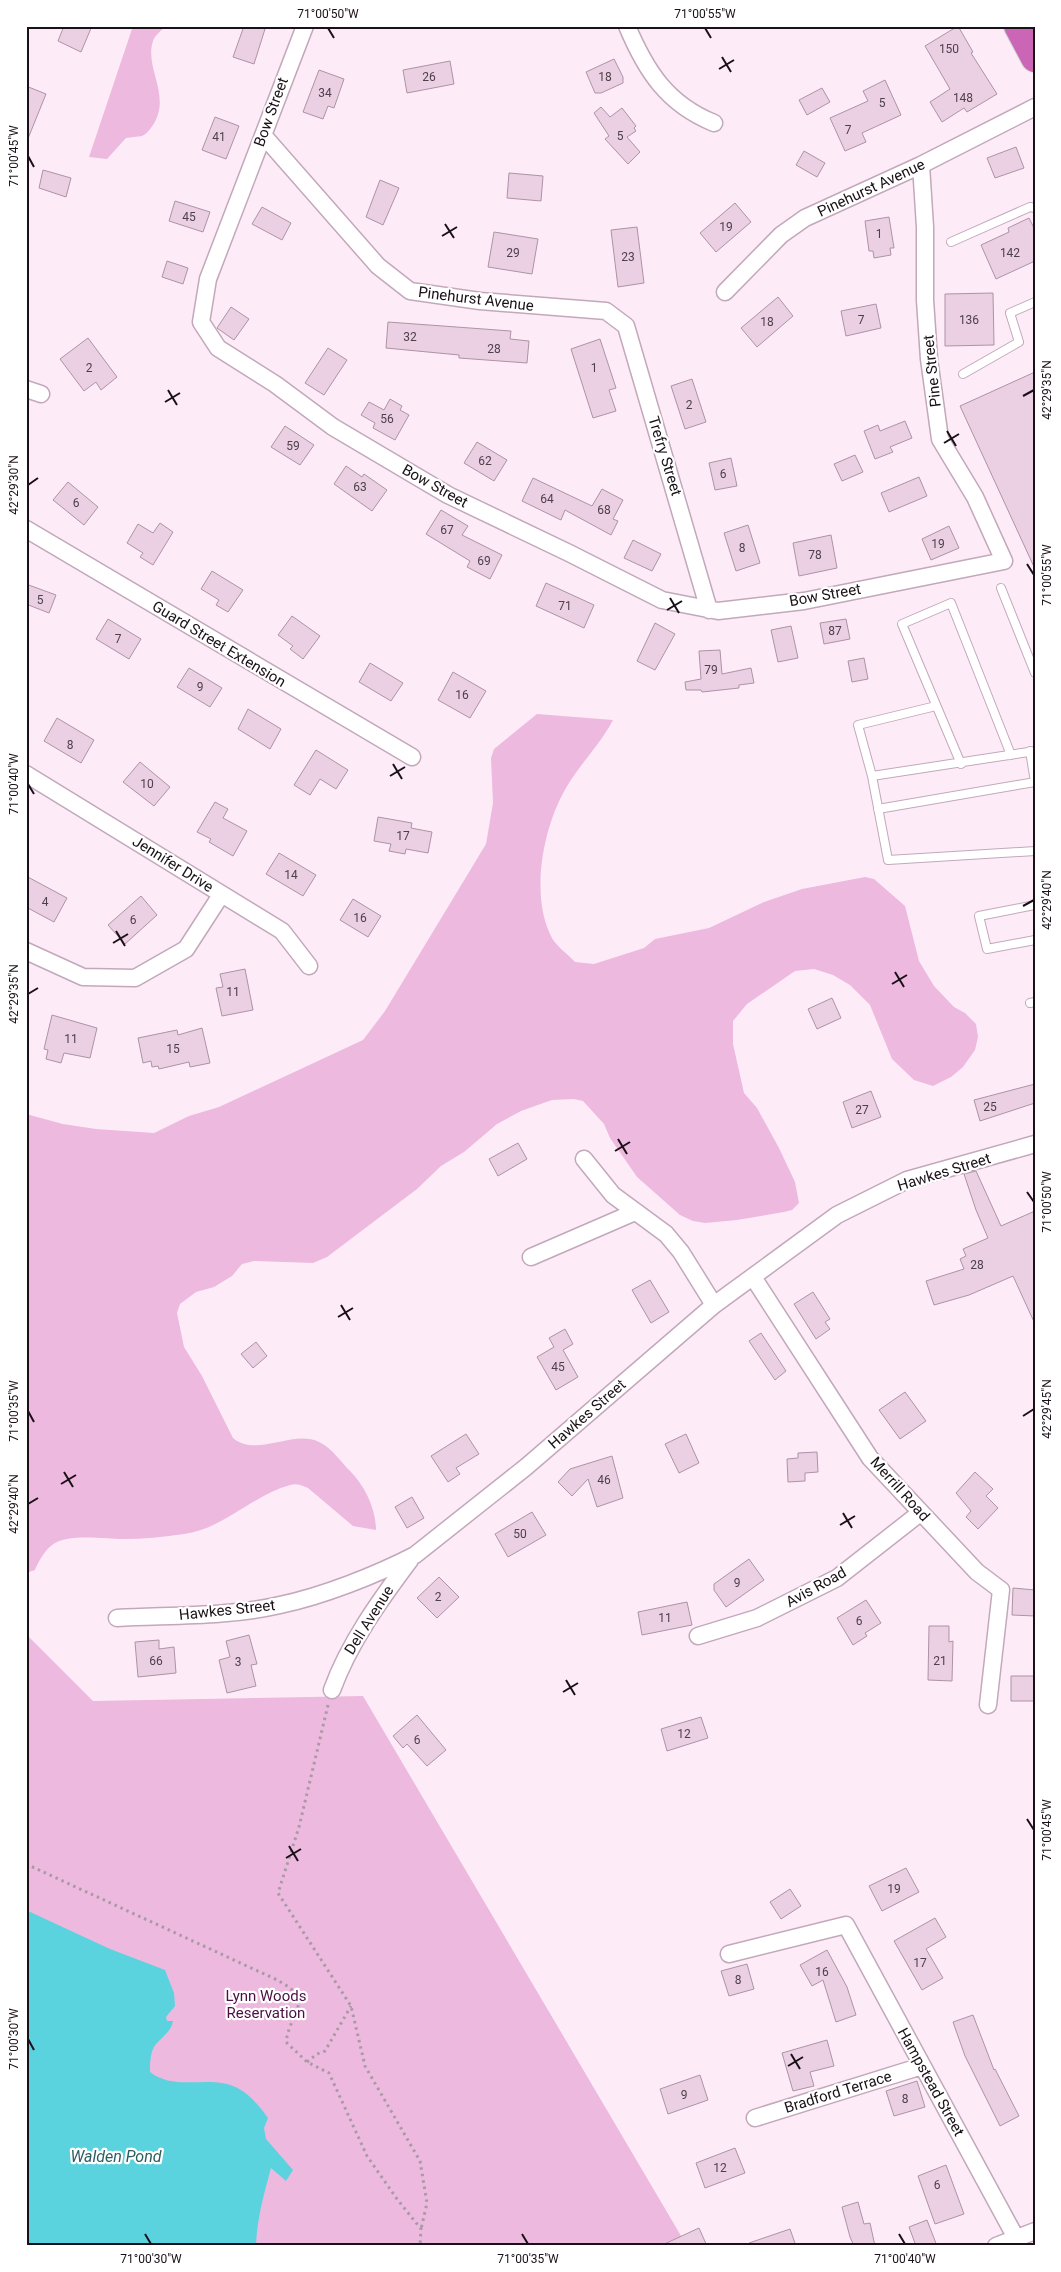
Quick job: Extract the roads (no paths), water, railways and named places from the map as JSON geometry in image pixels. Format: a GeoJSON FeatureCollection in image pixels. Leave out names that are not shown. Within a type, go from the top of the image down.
{"type":"FeatureCollection","features":[{"type":"Feature","properties":{"kind":"highway"},"geometry":{"type":"LineString","coordinates":[[1018,26],[1035,58]]}},
{"type":"Feature","properties":{"kind":"street","name":"Bow Street"},"geometry":{"type":"LineString","coordinates":[[305,26],[208,279],[201,322],[218,348],[275,384],[333,427],[448,495],[662,600],[718,611],[804,600],[1004,561]]}},
{"type":"Feature","properties":{"kind":"street"},"geometry":{"type":"LineString","coordinates":[[627,26],[635,46],[654,77],[676,103],[696,116],[714,123]]}},
{"type":"Feature","properties":{"kind":"street","name":"Pinehurst Avenue"},"geometry":{"type":"LineString","coordinates":[[726,292],[782,235],[805,218],[921,165],[1035,107]]}},
{"type":"Feature","properties":{"kind":"street","name":"Pinehurst Avenue"},"geometry":{"type":"LineString","coordinates":[[263,134],[378,266],[410,291],[480,301],[606,311]]}},
{"type":"Feature","properties":{"kind":"street","name":"Pine Street"},"geometry":{"type":"LineString","coordinates":[[921,165],[925,227],[925,300],[929,359],[940,439],[975,496],[1004,561]]}},
{"type":"Feature","properties":{"kind":"street","name":"Trefry Street"},"geometry":{"type":"LineString","coordinates":[[606,311],[626,326],[709,610]]}},
{"type":"Feature","properties":{"kind":"street","name":"Guard Street Extension"},"geometry":{"type":"LineString","coordinates":[[26,529],[412,757]]}},
{"type":"Feature","properties":{"kind":"street","name":"Jennifer Drive"},"geometry":{"type":"LineString","coordinates":[[26,774],[282,931],[309,966]]}},
{"type":"Feature","properties":{"kind":"street"},"geometry":{"type":"LineString","coordinates":[[26,951],[83,977],[135,978],[186,949],[221,895]]}},
{"type":"Feature","properties":{"kind":"street","name":"Hawkes Street"},"geometry":{"type":"LineString","coordinates":[[117,1618],[248,1610],[280,1605],[372,1575],[415,1554],[526,1467],[714,1305],[837,1215],[907,1180],[1035,1144]]}},
{"type":"Feature","properties":{"kind":"street"},"geometry":{"type":"LineString","coordinates":[[584,1159],[612,1195],[666,1234],[681,1252],[714,1305]]}},
{"type":"Feature","properties":{"kind":"street"},"geometry":{"type":"LineString","coordinates":[[531,1258],[636,1212]]}},
{"type":"Feature","properties":{"kind":"street","name":"Merrill Road"},"geometry":{"type":"LineString","coordinates":[[753,1277],[870,1458],[977,1572],[1001,1590],[988,1705]]}},
{"type":"Feature","properties":{"kind":"street","name":"Avis Road"},"geometry":{"type":"LineString","coordinates":[[698,1636],[757,1618],[837,1578],[920,1513]]}},
{"type":"Feature","properties":{"kind":"street","name":"Dell Avenue"},"geometry":{"type":"LineString","coordinates":[[332,1690],[347,1655],[390,1586],[415,1554]]}},
{"type":"Feature","properties":{"kind":"street","name":"Hampstead Street"},"geometry":{"type":"LineString","coordinates":[[730,1954],[846,1925],[1016,2238]]}},
{"type":"Feature","properties":{"kind":"street","name":"Bradford Terrace"},"geometry":{"type":"LineString","coordinates":[[755,2118],[922,2066]]}},
{"type":"Feature","properties":{"kind":"street"},"geometry":{"type":"LineString","coordinates":[[996,2246],[1035,2231]]}},
{"type":"Feature","properties":{"kind":"lane"},"geometry":{"type":"LineString","coordinates":[[951,242],[1030,207],[1035,208]]}},
{"type":"Feature","properties":{"kind":"lane"},"geometry":{"type":"LineString","coordinates":[[963,374],[1019,342],[1010,313],[1035,302]]}},
{"type":"Feature","properties":{"kind":"lane"},"geometry":{"type":"LineString","coordinates":[[1001,588],[1035,673]]}},
{"type":"Feature","properties":{"kind":"lane"},"geometry":{"type":"LineString","coordinates":[[961,764],[902,624],[952,604],[1012,755]]}},
{"type":"Feature","properties":{"kind":"lane"},"geometry":{"type":"LineString","coordinates":[[936,706],[858,725],[872,776],[888,860],[1035,852]]}},
{"type":"Feature","properties":{"kind":"lane"},"geometry":{"type":"LineString","coordinates":[[872,776],[961,764],[1032,751],[1035,782],[878,809]]}},
{"type":"Feature","properties":{"kind":"lane"},"geometry":{"type":"LineString","coordinates":[[1035,905],[978,916],[987,949],[1035,940]]}},
{"type":"Feature","properties":{"kind":"water","name":"Walden Pond"},"geometry":{"type":"Polygon","coordinates":[[[26,1910],[110,1949],[165,1970],[174,1993],[175,2006],[166,2017],[167,2021],[173,2021],[170,2029],[152,2051],[150,2072],[160,2078],[171,2081],[230,2085],[249,2096],[268,2118],[264,2128],[266,2139],[293,2170],[286,2181],[271,2168],[259,2216],[256,2246],[26,2246],[26,1910]]]}},
{"type":"Feature","properties":{"kind":"park label","name":"Lynn Woods Reservation"},"geometry":{"type":"Point","coordinates":[266,2004]}}]}
